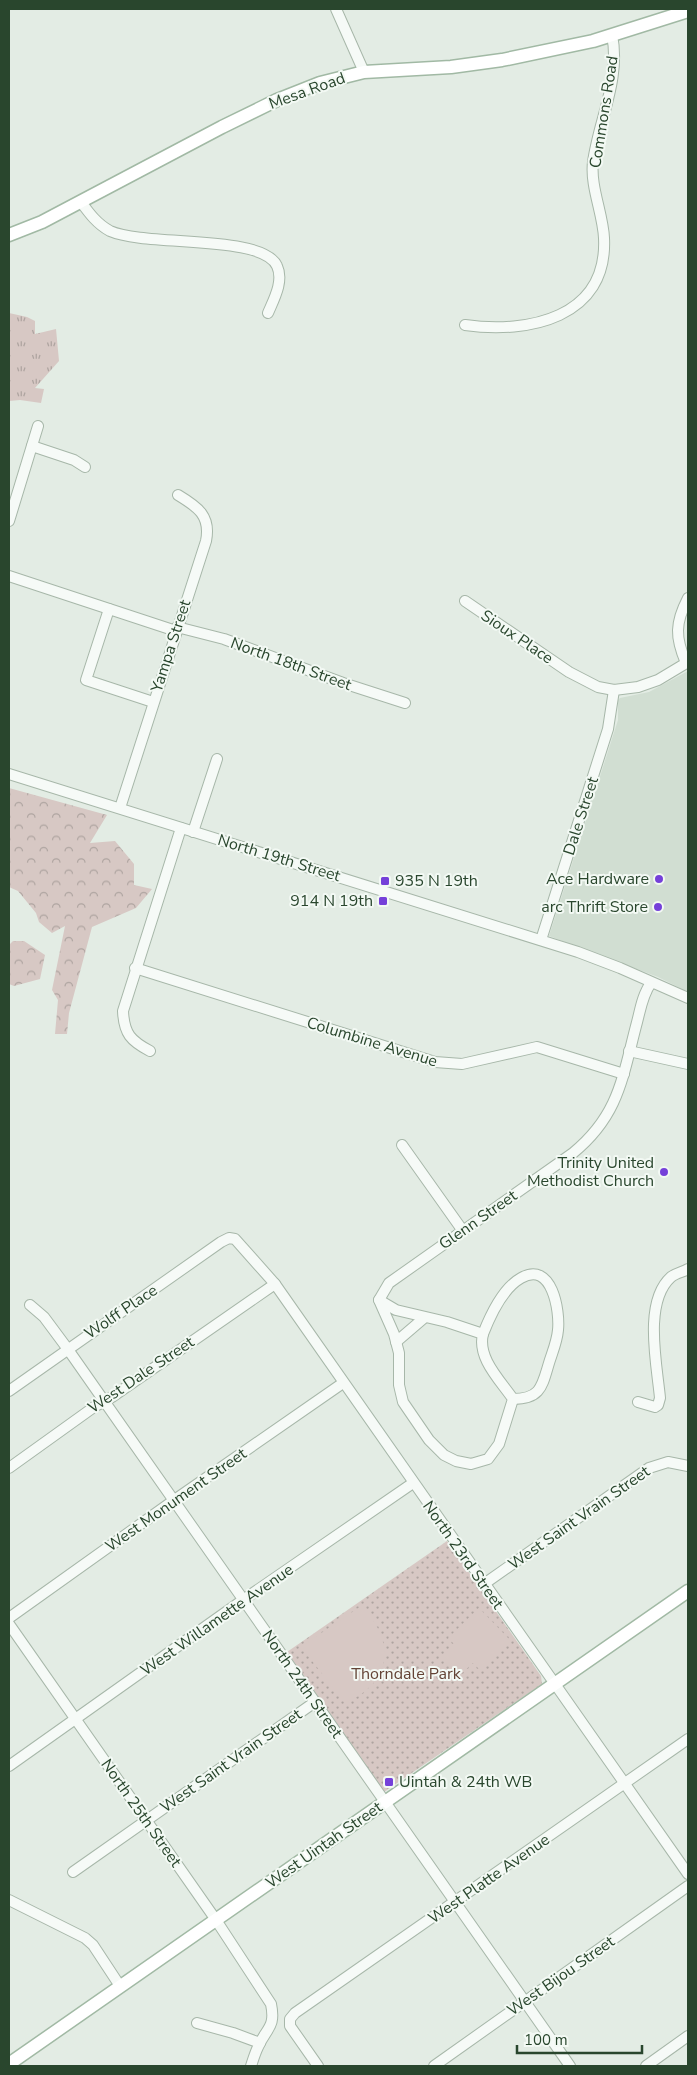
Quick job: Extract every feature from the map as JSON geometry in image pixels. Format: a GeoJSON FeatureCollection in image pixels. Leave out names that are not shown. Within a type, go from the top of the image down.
{"type":"FeatureCollection","features":[{"type":"Feature","properties":{"kind":"main road","name":"Mesa Road"},"geometry":{"type":"LineString","coordinates":[[9,235],[42,222],[276,100],[320,82],[364,72],[486,63],[559,49],[612,35],[663,14],[688,11]]}},
{"type":"Feature","properties":{"kind":"main road","name":"West Uintah Street"},"geometry":{"type":"LineString","coordinates":[[9,2064],[688,1591]]}},
{"type":"Feature","properties":{"kind":"street"},"geometry":{"type":"LineString","coordinates":[[336,9],[364,72]]}},
{"type":"Feature","properties":{"kind":"street","name":"Commons Road"},"geometry":{"type":"LineString","coordinates":[[465,325],[507,326],[552,320],[567,312],[579,302],[596,280],[600,268],[604,238],[593,168],[613,78],[615,51],[612,35]]}},
{"type":"Feature","properties":{"kind":"street"},"geometry":{"type":"LineString","coordinates":[[80,202],[99,224],[108,230],[125,236],[146,240],[234,246],[265,253],[277,264],[280,276],[268,313]]}},
{"type":"Feature","properties":{"kind":"street"},"geometry":{"type":"LineString","coordinates":[[9,521],[11,508],[38,426]]}},
{"type":"Feature","properties":{"kind":"street"},"geometry":{"type":"LineString","coordinates":[[32,446],[74,460],[84,467]]}},
{"type":"Feature","properties":{"kind":"street","name":"Yampa Street"},"geometry":{"type":"LineString","coordinates":[[120,808],[207,536],[206,525],[201,511],[178,495]]}},
{"type":"Feature","properties":{"kind":"street","name":"North 18th Street"},"geometry":{"type":"LineString","coordinates":[[9,576],[177,629],[224,639],[343,683],[405,703]]}},
{"type":"Feature","properties":{"kind":"street"},"geometry":{"type":"LineString","coordinates":[[614,690],[638,687],[658,680],[687,663],[678,640],[678,624],[688,598]]}},
{"type":"Feature","properties":{"kind":"street","name":"Sioux Place"},"geometry":{"type":"LineString","coordinates":[[465,601],[569,672],[598,687],[614,690]]}},
{"type":"Feature","properties":{"kind":"street"},"geometry":{"type":"LineString","coordinates":[[109,609],[86,680],[153,702]]}},
{"type":"Feature","properties":{"kind":"street","name":"Dale Street"},"geometry":{"type":"LineString","coordinates":[[541,940],[608,729],[614,690]]}},
{"type":"Feature","properties":{"kind":"street"},"geometry":{"type":"LineString","coordinates":[[193,832],[217,759]]}},
{"type":"Feature","properties":{"kind":"street","name":"North 19th Street"},"geometry":{"type":"LineString","coordinates":[[9,774],[541,940],[606,962],[650,983],[688,998]]}},
{"type":"Feature","properties":{"kind":"street"},"geometry":{"type":"LineString","coordinates":[[150,1051],[133,1042],[123,1020],[124,1004],[181,828]]}},
{"type":"Feature","properties":{"kind":"street","name":"Columbine Avenue"},"geometry":{"type":"LineString","coordinates":[[136,968],[445,1064],[462,1064],[537,1047],[624,1074]]}},
{"type":"Feature","properties":{"kind":"street","name":"Glenn Street"},"geometry":{"type":"LineString","coordinates":[[380,1300],[389,1283],[573,1153],[591,1138],[611,1110],[624,1074],[643,999],[650,983]]}},
{"type":"Feature","properties":{"kind":"street"},"geometry":{"type":"LineString","coordinates":[[629,1051],[688,1064]]}},
{"type":"Feature","properties":{"kind":"street"},"geometry":{"type":"LineString","coordinates":[[402,1146],[463,1231]]}},
{"type":"Feature","properties":{"kind":"street","name":"Wolff Place"},"geometry":{"type":"LineString","coordinates":[[9,1391],[221,1242],[229,1238],[235,1239]]}},
{"type":"Feature","properties":{"kind":"street","name":"North 23rd Street"},"geometry":{"type":"LineString","coordinates":[[235,1239],[275,1284],[688,1874]]}},
{"type":"Feature","properties":{"kind":"street"},"geometry":{"type":"LineString","coordinates":[[638,1402],[655,1407],[658,1405],[660,1398],[654,1327],[655,1312],[660,1293],[665,1284],[676,1274],[688,1269]]}},
{"type":"Feature","properties":{"kind":"street"},"geometry":{"type":"LineString","coordinates":[[534,1275],[543,1278],[550,1284],[555,1294],[558,1328],[542,1384],[537,1392],[529,1398],[513,1399],[487,1361],[482,1344],[483,1334],[502,1298],[520,1278],[534,1275]]}},
{"type":"Feature","properties":{"kind":"street","name":"West Dale Street"},"geometry":{"type":"LineString","coordinates":[[9,1468],[103,1401],[275,1284]]}},
{"type":"Feature","properties":{"kind":"street"},"geometry":{"type":"LineString","coordinates":[[380,1300],[396,1310],[447,1322],[483,1334]]}},
{"type":"Feature","properties":{"kind":"street"},"geometry":{"type":"LineString","coordinates":[[380,1300],[396,1342],[399,1358],[399,1385],[403,1402],[434,1446],[450,1459],[471,1464],[488,1459],[498,1444],[513,1399]]}},
{"type":"Feature","properties":{"kind":"street","name":"North 24th Street"},"geometry":{"type":"LineString","coordinates":[[30,1305],[44,1317],[68,1348],[103,1401],[570,2066]]}},
{"type":"Feature","properties":{"kind":"street"},"geometry":{"type":"LineString","coordinates":[[396,1342],[424,1318]]}},
{"type":"Feature","properties":{"kind":"street","name":"West Monument Street"},"geometry":{"type":"LineString","coordinates":[[9,1618],[343,1383]]}},
{"type":"Feature","properties":{"kind":"street","name":"West Saint Vrain Street"},"geometry":{"type":"LineString","coordinates":[[484,1584],[649,1468],[663,1462],[688,1466]]}},
{"type":"Feature","properties":{"kind":"street","name":"West Willamette Avenue"},"geometry":{"type":"LineString","coordinates":[[9,1766],[243,1600],[413,1483]]}},
{"type":"Feature","properties":{"kind":"street","name":"North 25th Street"},"geometry":{"type":"LineString","coordinates":[[9,1624],[216,1920],[271,2004],[273,2016],[271,2026],[260,2043]]}},
{"type":"Feature","properties":{"kind":"street","name":"West Saint Vrain Street"},"geometry":{"type":"LineString","coordinates":[[73,1872],[315,1702]]}},
{"type":"Feature","properties":{"kind":"street","name":"West Platte Avenue"},"geometry":{"type":"LineString","coordinates":[[318,2066],[290,2026],[290,2020],[295,2014],[688,1739]]}},
{"type":"Feature","properties":{"kind":"street","name":"West Bijou Street"},"geometry":{"type":"LineString","coordinates":[[434,2066],[688,1886]]}},
{"type":"Feature","properties":{"kind":"street"},"geometry":{"type":"LineString","coordinates":[[9,1900],[85,1938],[93,1945],[120,1986]]}},
{"type":"Feature","properties":{"kind":"street"},"geometry":{"type":"LineString","coordinates":[[196,2023],[260,2043],[251,2066]]}},
{"type":"Feature","properties":{"kind":"street"},"geometry":{"type":"LineString","coordinates":[[646,2066],[688,2036]]}},
{"type":"Feature","properties":{"kind":"shaded area"},"geometry":{"type":"Polygon","coordinates":[[[688,671],[688,992],[658,977],[549,936],[618,720],[618,700],[649,692],[688,671]]]}},
{"type":"Feature","properties":{"kind":"green space"},"geometry":{"type":"Polygon","coordinates":[[[9,313],[35,321],[35,334],[56,329],[59,361],[35,388],[44,389],[41,403],[20,400],[9,401],[9,313]]]}},
{"type":"Feature","properties":{"kind":"green space"},"geometry":{"type":"Polygon","coordinates":[[[9,788],[107,815],[90,843],[115,841],[134,864],[134,885],[152,889],[136,908],[92,927],[69,1013],[67,1034],[55,1034],[58,1000],[52,990],[65,926],[52,933],[39,922],[36,913],[18,891],[9,887],[9,788]]]}},
{"type":"Feature","properties":{"kind":"green space"},"geometry":{"type":"Polygon","coordinates":[[[13,941],[24,941],[45,955],[40,979],[14,986],[9,984],[9,945],[13,941]]]}},
{"type":"Feature","properties":{"kind":"green space","name":"Thorndale Park"},"geometry":{"type":"Polygon","coordinates":[[[447,1541],[541,1676],[542,1684],[384,1792],[287,1652],[447,1541]]]}},
{"type":"Feature","properties":{"kind":"green space"},"geometry":{"type":"Polygon","coordinates":[[[361,1606],[372,1619],[380,1633],[384,1647],[384,1660],[373,1684],[361,1694],[345,1703],[305,1652],[305,1644],[361,1606]]]}},
{"type":"Feature","properties":{"kind":"green space"},"geometry":{"type":"Polygon","coordinates":[[[479,1608],[510,1640],[480,1670],[473,1663],[459,1676],[441,1657],[455,1645],[448,1638],[479,1608]]]}},
{"type":"Feature","properties":{"kind":"place","name":"Ace Hardware"},"geometry":{"type":"Point","coordinates":[659,879]}},
{"type":"Feature","properties":{"kind":"place","name":"935 N 19th"},"geometry":{"type":"Point","coordinates":[385,881]}},
{"type":"Feature","properties":{"kind":"place","name":"914 N 19th"},"geometry":{"type":"Point","coordinates":[383,901]}},
{"type":"Feature","properties":{"kind":"place","name":"arc Thrift Store"},"geometry":{"type":"Point","coordinates":[658,907]}},
{"type":"Feature","properties":{"kind":"place","name":"Trinity United Methodist Church"},"geometry":{"type":"Point","coordinates":[664,1172]}},
{"type":"Feature","properties":{"kind":"place","name":"Uintah & 24th WB"},"geometry":{"type":"Point","coordinates":[389,1782]}}]}
